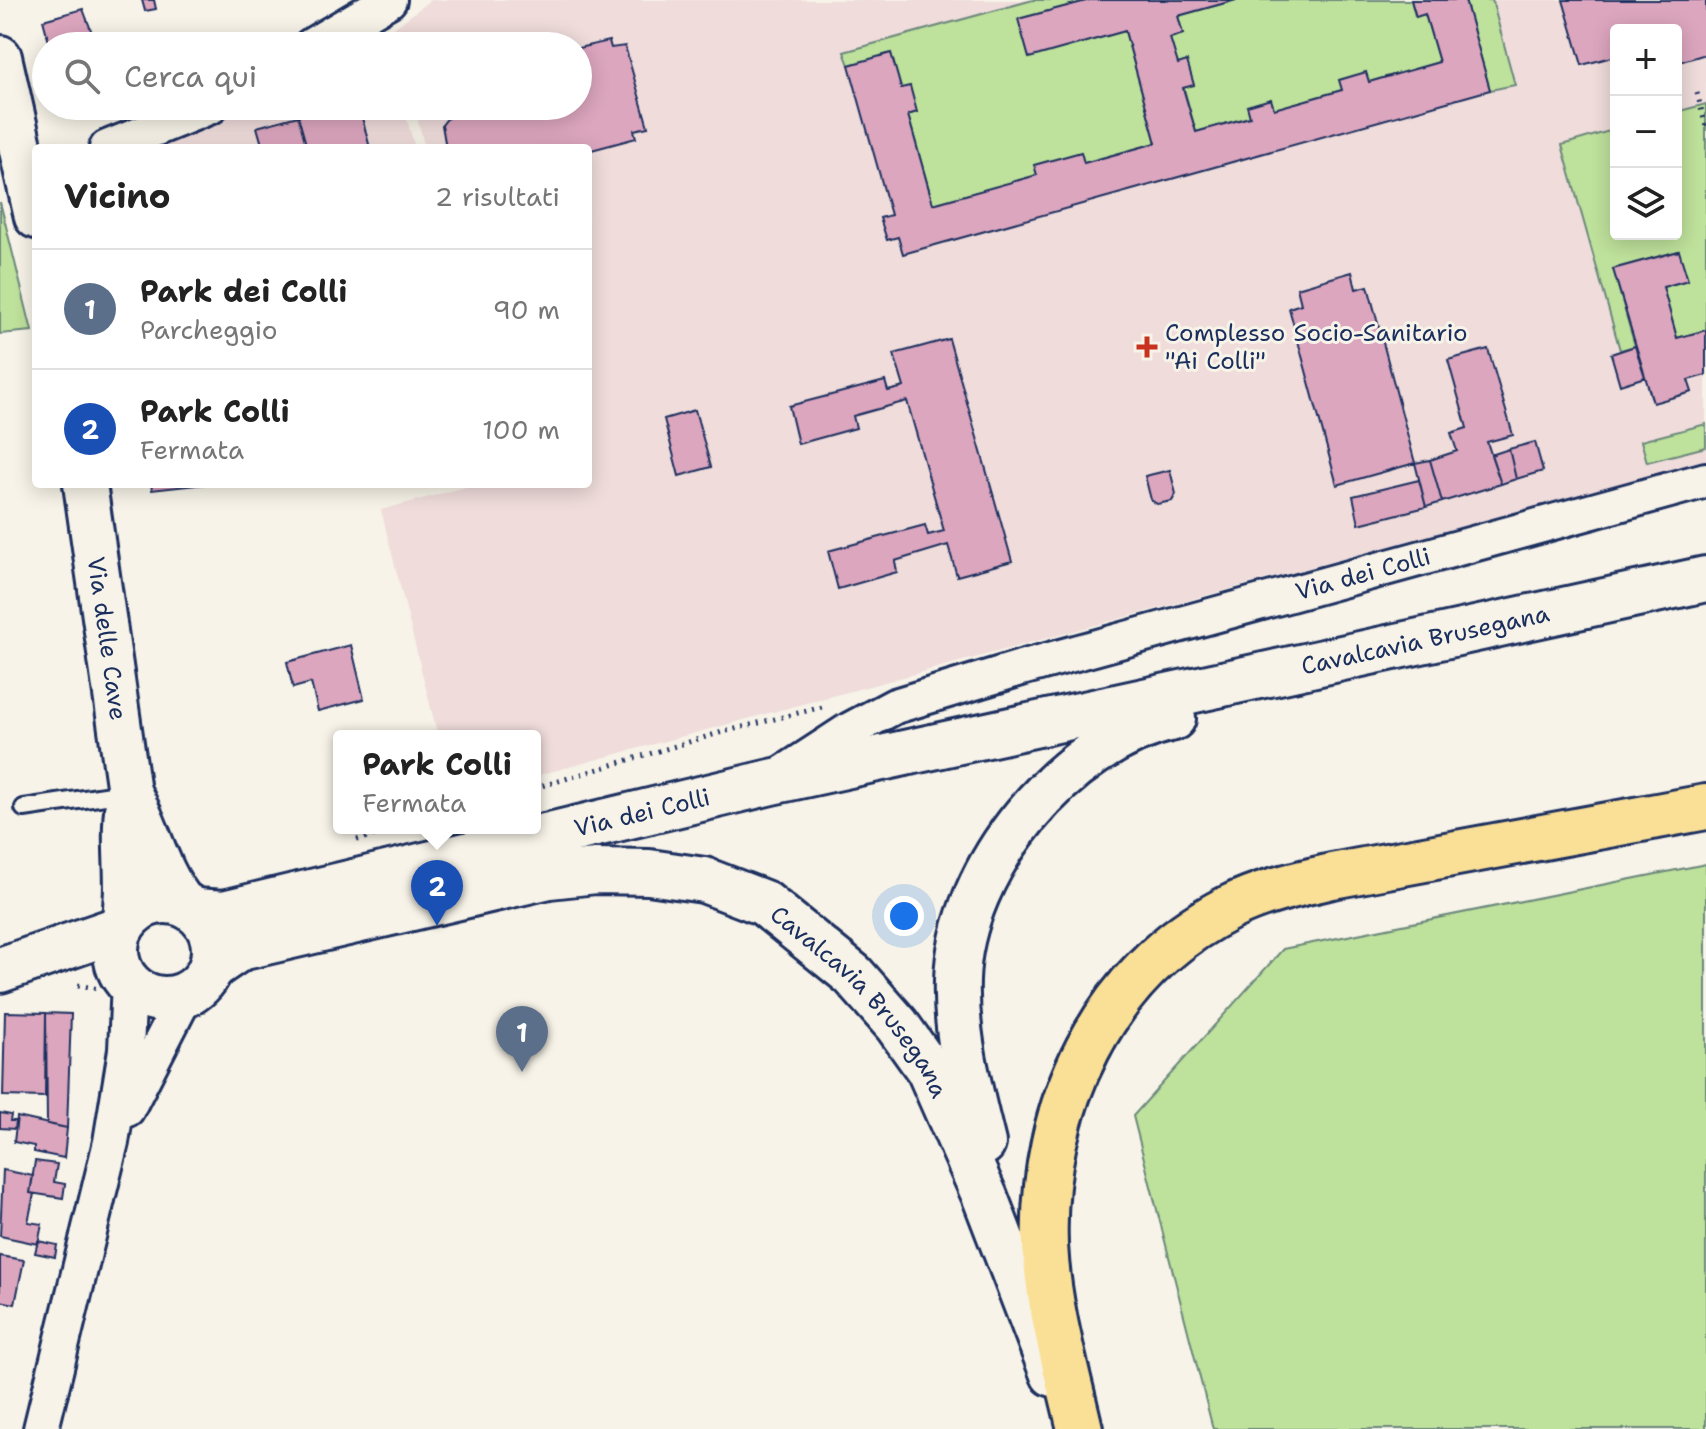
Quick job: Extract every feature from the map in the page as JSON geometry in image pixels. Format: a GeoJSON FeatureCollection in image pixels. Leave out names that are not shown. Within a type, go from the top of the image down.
{"type":"FeatureCollection","features":[{"type":"Feature","properties":{"kind":"highway"},"geometry":{"type":"LineString","coordinates":[[1080,1429],[1051,1302],[1045,1246],[1046,1189],[1059,1115],[1072,1077],[1091,1039],[1116,1002],[1155,960],[1228,908],[1271,891],[1332,876],[1706,807]]}},
{"type":"Feature","properties":{"kind":"main road","name":"Cavalcavia Brusegana"},"geometry":{"type":"LineString","coordinates":[[771,782],[1706,579]]}},
{"type":"Feature","properties":{"kind":"main road"},"geometry":{"type":"LineString","coordinates":[[1015,1274],[965,1064],[957,978],[975,905],[1002,844],[1026,812],[1064,773],[1107,745],[1156,721],[1278,695],[1454,633]]}},
{"type":"Feature","properties":{"kind":"main road","name":"Via dei Colli"},"geometry":{"type":"LineString","coordinates":[[1,970],[122,926],[140,908],[162,901],[224,913],[771,782]]}},
{"type":"Feature","properties":{"kind":"main road","name":"Cavalcavia Brusegana"},"geometry":{"type":"LineString","coordinates":[[428,905],[549,876],[596,871],[649,872],[704,880],[764,903],[853,975],[929,1070],[1015,1274],[1073,1429]]}},
{"type":"Feature","properties":{"kind":"main road","name":"Via dei Colli"},"geometry":{"type":"LineString","coordinates":[[1,970],[81,970],[126,979],[148,996],[167,999],[199,981],[240,948],[428,905]]}},
{"type":"Feature","properties":{"kind":"main road"},"geometry":{"type":"LineString","coordinates":[[190,908],[213,936],[199,981]]}},
{"type":"Feature","properties":{"kind":"main road"},"geometry":{"type":"LineString","coordinates":[[122,926],[116,949],[126,979]]}},
{"type":"Feature","properties":{"kind":"street"},"geometry":{"type":"LineString","coordinates":[[335,32],[389,0]]}},
{"type":"Feature","properties":{"kind":"street"},"geometry":{"type":"LineString","coordinates":[[0,57],[32,175]]}},
{"type":"Feature","properties":{"kind":"street"},"geometry":{"type":"LineString","coordinates":[[117,144],[176,120]]}},
{"type":"Feature","properties":{"kind":"street","name":"Via dei Colli"},"geometry":{"type":"LineString","coordinates":[[771,782],[850,730],[895,706],[1021,668],[1706,480]]}},
{"type":"Feature","properties":{"kind":"street","name":"Via delle Cave"},"geometry":{"type":"LineString","coordinates":[[86,488],[129,792],[122,826],[126,879],[122,926]]}},
{"type":"Feature","properties":{"kind":"street"},"geometry":{"type":"LineString","coordinates":[[1021,668],[1006,685],[1005,698],[1015,717],[1034,726]]}},
{"type":"Feature","properties":{"kind":"street","name":"Via delle Cave"},"geometry":{"type":"LineString","coordinates":[[129,792],[146,823],[166,881],[190,908]]}},
{"type":"Feature","properties":{"kind":"street"},"geometry":{"type":"LineString","coordinates":[[41,1429],[111,1142],[126,1050],[126,979]]}},
{"type":"Feature","properties":{"kind":"street"},"geometry":{"type":"LineString","coordinates":[[111,1142],[199,981]]}},
{"type":"Feature","properties":{"kind":"lane"},"geometry":{"type":"LineString","coordinates":[[24,808],[129,792]]}},
{"type":"Feature","properties":{"kind":"path"},"geometry":{"type":"LineString","coordinates":[[1697,93],[1706,127]]}},
{"type":"Feature","properties":{"kind":"path"},"geometry":{"type":"LineString","coordinates":[[541,786],[719,733],[830,705]]}},
{"type":"Feature","properties":{"kind":"shaded area","name":"Complesso Socio-Sanitario \"Ai Colli\""},"geometry":{"type":"Polygon","coordinates":[[[431,0],[1706,0],[1706,461],[541,774],[541,730],[436,730],[381,510],[462,488],[592,488],[592,144],[424,144],[418,120],[592,120],[592,32],[395,32],[394,28],[431,0]]]}},
{"type":"Feature","properties":{"kind":"shaded area"},"geometry":{"type":"Polygon","coordinates":[[[377,14],[382,32],[348,32],[377,14]]]}},
{"type":"Feature","properties":{"kind":"shaded area"},"geometry":{"type":"Polygon","coordinates":[[[193,120],[407,120],[414,144],[136,144],[193,120]]]}},
{"type":"Feature","properties":{"kind":"green space"},"geometry":{"type":"Polygon","coordinates":[[[1033,0],[1090,0],[1019,19],[1029,57],[1125,31],[1156,143],[933,204],[891,54],[849,65],[844,52],[1033,0]]]}},
{"type":"Feature","properties":{"kind":"green space"},"geometry":{"type":"Polygon","coordinates":[[[1236,0],[1411,0],[1415,16],[1425,14],[1439,62],[1196,132],[1170,38],[1183,34],[1178,16],[1236,0]]]}},
{"type":"Feature","properties":{"kind":"green space"},"geometry":{"type":"Polygon","coordinates":[[[1465,0],[1492,0],[1515,85],[1490,90],[1465,0]]]}},
{"type":"Feature","properties":{"kind":"green space"},"geometry":{"type":"Polygon","coordinates":[[[1706,104],[1706,330],[1677,338],[1663,287],[1687,280],[1678,251],[1613,269],[1635,346],[1620,350],[1562,145],[1610,131],[1610,240],[1682,240],[1682,110],[1706,104]]]}},
{"type":"Feature","properties":{"kind":"green space"},"geometry":{"type":"Polygon","coordinates":[[[0,202],[32,331],[0,334],[0,202]]]}},
{"type":"Feature","properties":{"kind":"green space"},"geometry":{"type":"Polygon","coordinates":[[[1706,424],[1706,447],[1647,462],[1641,441],[1706,424]]]}},
{"type":"Feature","properties":{"kind":"green space"},"geometry":{"type":"Polygon","coordinates":[[[1706,864],[1706,1429],[1213,1429],[1133,1116],[1283,949],[1706,864]]]}},
{"type":"Feature","properties":{"kind":"building"},"geometry":{"type":"Polygon","coordinates":[[[142,0],[154,0],[156,9],[145,11],[142,0]]]}},
{"type":"Feature","properties":{"kind":"building"},"geometry":{"type":"Polygon","coordinates":[[[1090,0],[1236,0],[1178,16],[1183,34],[1170,38],[1178,64],[1187,61],[1194,85],[1183,88],[1196,132],[1250,117],[1247,106],[1271,99],[1274,109],[1342,90],[1339,80],[1366,72],[1369,82],[1439,62],[1425,14],[1416,17],[1411,0],[1465,0],[1490,90],[903,254],[898,237],[887,240],[880,218],[891,215],[849,65],[891,53],[901,88],[910,86],[917,112],[908,115],[933,204],[1037,175],[1034,165],[1081,152],[1084,163],[1156,143],[1125,31],[1029,58],[1018,19],[1090,0]]]}},
{"type":"Feature","properties":{"kind":"building"},"geometry":{"type":"Polygon","coordinates":[[[1563,0],[1706,0],[1706,54],[1682,61],[1682,24],[1610,24],[1610,58],[1582,65],[1563,0]]]}},
{"type":"Feature","properties":{"kind":"building"},"geometry":{"type":"Polygon","coordinates":[[[83,9],[92,32],[46,32],[43,20],[83,9]]]}},
{"type":"Feature","properties":{"kind":"building"},"geometry":{"type":"Polygon","coordinates":[[[609,41],[611,48],[625,46],[648,127],[634,130],[636,138],[592,150],[592,144],[445,144],[442,125],[446,120],[592,120],[592,45],[609,41]]]}},
{"type":"Feature","properties":{"kind":"building"},"geometry":{"type":"Polygon","coordinates":[[[283,120],[299,120],[306,144],[262,144],[257,127],[283,120]]]}},
{"type":"Feature","properties":{"kind":"building"},"geometry":{"type":"Polygon","coordinates":[[[299,120],[363,120],[369,144],[306,144],[299,120]]]}},
{"type":"Feature","properties":{"kind":"building"},"geometry":{"type":"Polygon","coordinates":[[[1679,251],[1688,280],[1663,287],[1677,338],[1706,330],[1706,375],[1688,380],[1692,392],[1653,403],[1613,269],[1679,251]]]}},
{"type":"Feature","properties":{"kind":"building"},"geometry":{"type":"Polygon","coordinates":[[[1352,272],[1356,289],[1368,286],[1415,463],[1337,485],[1289,308],[1301,304],[1297,288],[1352,272]]]}},
{"type":"Feature","properties":{"kind":"building"},"geometry":{"type":"Polygon","coordinates":[[[949,339],[1012,561],[957,576],[948,545],[895,561],[897,572],[838,589],[828,551],[925,525],[928,535],[944,531],[907,401],[853,416],[856,428],[798,444],[789,406],[885,381],[888,391],[904,387],[894,354],[949,339]]]}},
{"type":"Feature","properties":{"kind":"building"},"geometry":{"type":"Polygon","coordinates":[[[1635,346],[1645,377],[1620,385],[1611,354],[1635,346]]]}},
{"type":"Feature","properties":{"kind":"building"},"geometry":{"type":"Polygon","coordinates":[[[1488,349],[1513,435],[1487,442],[1501,484],[1442,502],[1430,460],[1457,451],[1451,433],[1467,428],[1448,360],[1488,349]]]}},
{"type":"Feature","properties":{"kind":"building"},"geometry":{"type":"Polygon","coordinates":[[[695,410],[711,467],[679,476],[664,419],[695,410]]]}},
{"type":"Feature","properties":{"kind":"building"},"geometry":{"type":"Polygon","coordinates":[[[1535,442],[1543,471],[1516,479],[1509,449],[1535,442]]]}},
{"type":"Feature","properties":{"kind":"building"},"geometry":{"type":"Polygon","coordinates":[[[1509,449],[1516,479],[1501,484],[1491,455],[1509,449]]]}},
{"type":"Feature","properties":{"kind":"building"},"geometry":{"type":"Polygon","coordinates":[[[1430,460],[1442,502],[1426,507],[1415,463],[1430,460]]]}},
{"type":"Feature","properties":{"kind":"building"},"geometry":{"type":"Polygon","coordinates":[[[1170,470],[1176,494],[1172,501],[1157,504],[1151,500],[1145,476],[1170,470]]]}},
{"type":"Feature","properties":{"kind":"building"},"geometry":{"type":"Polygon","coordinates":[[[1419,480],[1426,507],[1359,524],[1353,496],[1419,480]]]}},
{"type":"Feature","properties":{"kind":"building"},"geometry":{"type":"Polygon","coordinates":[[[351,645],[364,699],[318,711],[311,683],[293,688],[287,662],[351,645]]]}},
{"type":"Feature","properties":{"kind":"building"},"geometry":{"type":"Polygon","coordinates":[[[5,1012],[46,1013],[45,1097],[3,1096],[5,1012]]]}},
{"type":"Feature","properties":{"kind":"building"},"geometry":{"type":"Polygon","coordinates":[[[46,1013],[71,1014],[67,1128],[47,1124],[46,1013]]]}},
{"type":"Feature","properties":{"kind":"building"},"geometry":{"type":"Polygon","coordinates":[[[0,1113],[11,1115],[10,1121],[16,1121],[15,1129],[0,1128],[0,1113]]]}},
{"type":"Feature","properties":{"kind":"building"},"geometry":{"type":"Polygon","coordinates":[[[17,1117],[67,1128],[64,1158],[34,1152],[34,1146],[14,1142],[17,1117]]]}},
{"type":"Feature","properties":{"kind":"building"},"geometry":{"type":"Polygon","coordinates":[[[35,1161],[57,1164],[54,1182],[65,1184],[63,1198],[30,1193],[35,1161]]]}},
{"type":"Feature","properties":{"kind":"building"},"geometry":{"type":"Polygon","coordinates":[[[3,1170],[33,1176],[30,1193],[34,1194],[28,1222],[42,1224],[38,1244],[0,1236],[3,1170]]]}},
{"type":"Feature","properties":{"kind":"building"},"geometry":{"type":"Polygon","coordinates":[[[38,1241],[57,1245],[55,1257],[35,1253],[38,1241]]]}},
{"type":"Feature","properties":{"kind":"building"},"geometry":{"type":"Polygon","coordinates":[[[0,1256],[24,1260],[15,1304],[0,1301],[0,1256]]]}},
{"type":"Feature","properties":{"kind":"place","name":"Complesso Socio-Sanitario \"Ai Colli\""},"geometry":{"type":"Point","coordinates":[1147,347]}},
{"type":"Feature","properties":{"kind":"place","name":"Park Colli"},"geometry":{"type":"Point","coordinates":[437,926]}},
{"type":"Feature","properties":{"kind":"place","name":"Park dei Colli"},"geometry":{"type":"Point","coordinates":[522,1072]}}]}
